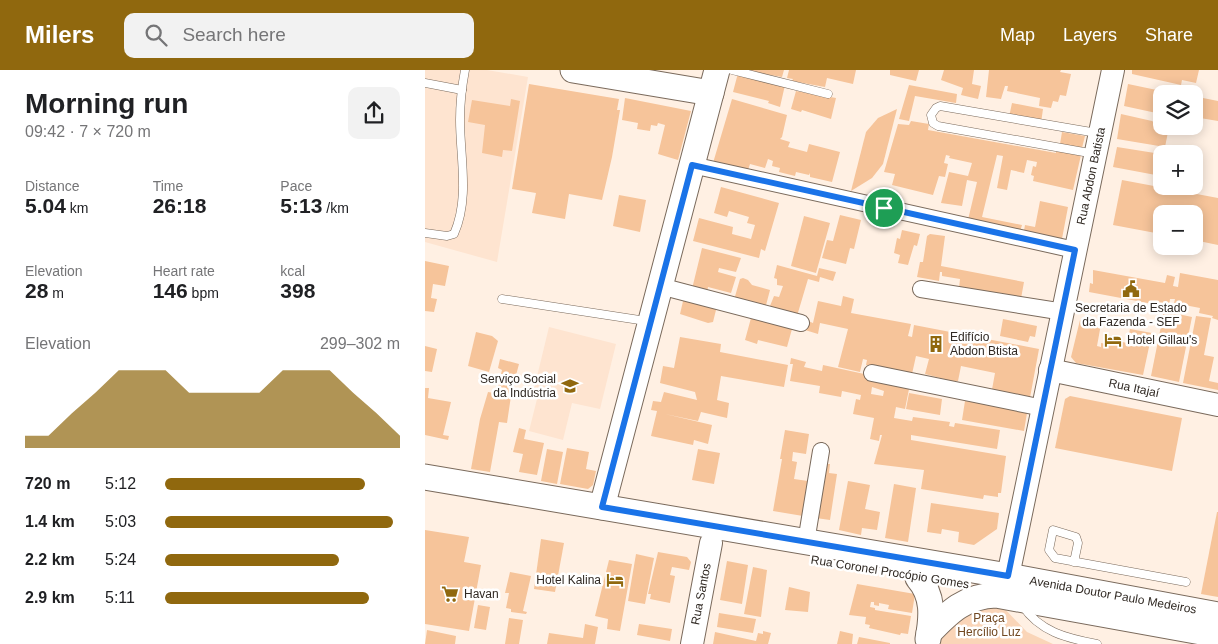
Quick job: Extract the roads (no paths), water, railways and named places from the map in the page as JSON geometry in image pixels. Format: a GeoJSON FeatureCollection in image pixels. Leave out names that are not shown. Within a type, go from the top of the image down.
{"type":"FeatureCollection","features":[{"type":"Feature","properties":{"kind":"main road"},"geometry":{"type":"LineString","coordinates":[[573,70],[714,82],[602,507]]}},
{"type":"Feature","properties":{"kind":"main road","name":"Rua Abdon Batista"},"geometry":{"type":"LineString","coordinates":[[1012,587],[1043,408],[1113,70]]}},
{"type":"Feature","properties":{"kind":"main road","name":"Rua Itajaí"},"geometry":{"type":"LineString","coordinates":[[1051,370],[1218,405]]}},
{"type":"Feature","properties":{"kind":"main road","name":"Rua Coronel Procópio Gomes"},"geometry":{"type":"LineString","coordinates":[[425,477],[806,542],[1012,587]]}},
{"type":"Feature","properties":{"kind":"main road","name":"Rua Coronel Procópio Gomes"},"geometry":{"type":"LineString","coordinates":[[425,493],[918,578],[972,586],[1012,587]]}},
{"type":"Feature","properties":{"kind":"main road","name":"Rua Santos"},"geometry":{"type":"LineString","coordinates":[[692,644],[711,543]]}},
{"type":"Feature","properties":{"kind":"main road"},"geometry":{"type":"LineString","coordinates":[[918,578],[927,590],[930,599],[928,638]]}},
{"type":"Feature","properties":{"kind":"main road"},"geometry":{"type":"LineString","coordinates":[[928,638],[949,612],[966,600],[1012,587]]}},
{"type":"Feature","properties":{"kind":"main road","name":"Avenida Doutor Paulo Medeiros"},"geometry":{"type":"LineString","coordinates":[[1012,587],[1218,615]]}},
{"type":"Feature","properties":{"kind":"main road","name":"Avenida Doutor Paulo Medeiros"},"geometry":{"type":"LineString","coordinates":[[1012,587],[1218,635]]}},
{"type":"Feature","properties":{"kind":"street"},"geometry":{"type":"LineString","coordinates":[[692,165],[1075,250]]}},
{"type":"Feature","properties":{"kind":"street"},"geometry":{"type":"LineString","coordinates":[[660,286],[801,323]]}},
{"type":"Feature","properties":{"kind":"street"},"geometry":{"type":"LineString","coordinates":[[921,289],[1064,312]]}},
{"type":"Feature","properties":{"kind":"street"},"geometry":{"type":"LineString","coordinates":[[872,373],[1043,408]]}},
{"type":"Feature","properties":{"kind":"street"},"geometry":{"type":"LineString","coordinates":[[806,542],[821,451]]}},
{"type":"Feature","properties":{"kind":"lane"},"geometry":{"type":"LineString","coordinates":[[425,233],[447,236],[454,234],[458,226],[464,180],[460,120],[465,70]]}},
{"type":"Feature","properties":{"kind":"lane"},"geometry":{"type":"LineString","coordinates":[[733,70],[828,94]]}},
{"type":"Feature","properties":{"kind":"lane"},"geometry":{"type":"LineString","coordinates":[[425,83],[462,90]]}},
{"type":"Feature","properties":{"kind":"lane"},"geometry":{"type":"LineString","coordinates":[[940,106],[1097,144],[938,126],[933,123],[931,115],[940,106]]}},
{"type":"Feature","properties":{"kind":"lane"},"geometry":{"type":"LineString","coordinates":[[502,299],[651,321]]}},
{"type":"Feature","properties":{"kind":"lane"},"geometry":{"type":"LineString","coordinates":[[1075,562],[1078,543],[1076,537],[1053,530],[1049,550],[1051,555],[1075,562],[1186,582]]}},
{"type":"Feature","properties":{"kind":"lane"},"geometry":{"type":"LineString","coordinates":[[1012,587],[1031,617],[1049,631],[1064,637],[1097,644]]}},
{"type":"Feature","properties":{"kind":"place","name":"Secretaria de Estado da Fazenda - SEF"},"geometry":{"type":"Point","coordinates":[1131,289]}},
{"type":"Feature","properties":{"kind":"place","name":"Hotel Gillau's"},"geometry":{"type":"Point","coordinates":[1113,340]}},
{"type":"Feature","properties":{"kind":"place","name":"Edifício Abdon Btista"},"geometry":{"type":"Point","coordinates":[936,344]}},
{"type":"Feature","properties":{"kind":"place","name":"Serviço Social da Indústria"},"geometry":{"type":"Point","coordinates":[570,386]}},
{"type":"Feature","properties":{"kind":"place","name":"Hotel Kalina"},"geometry":{"type":"Point","coordinates":[615,580]}},
{"type":"Feature","properties":{"kind":"place","name":"Havan"},"geometry":{"type":"Point","coordinates":[450,594]}},
{"type":"Feature","properties":{"kind":"park label","name":"Praça Hercílio Luz"},"geometry":{"type":"Point","coordinates":[989,625]}}]}
